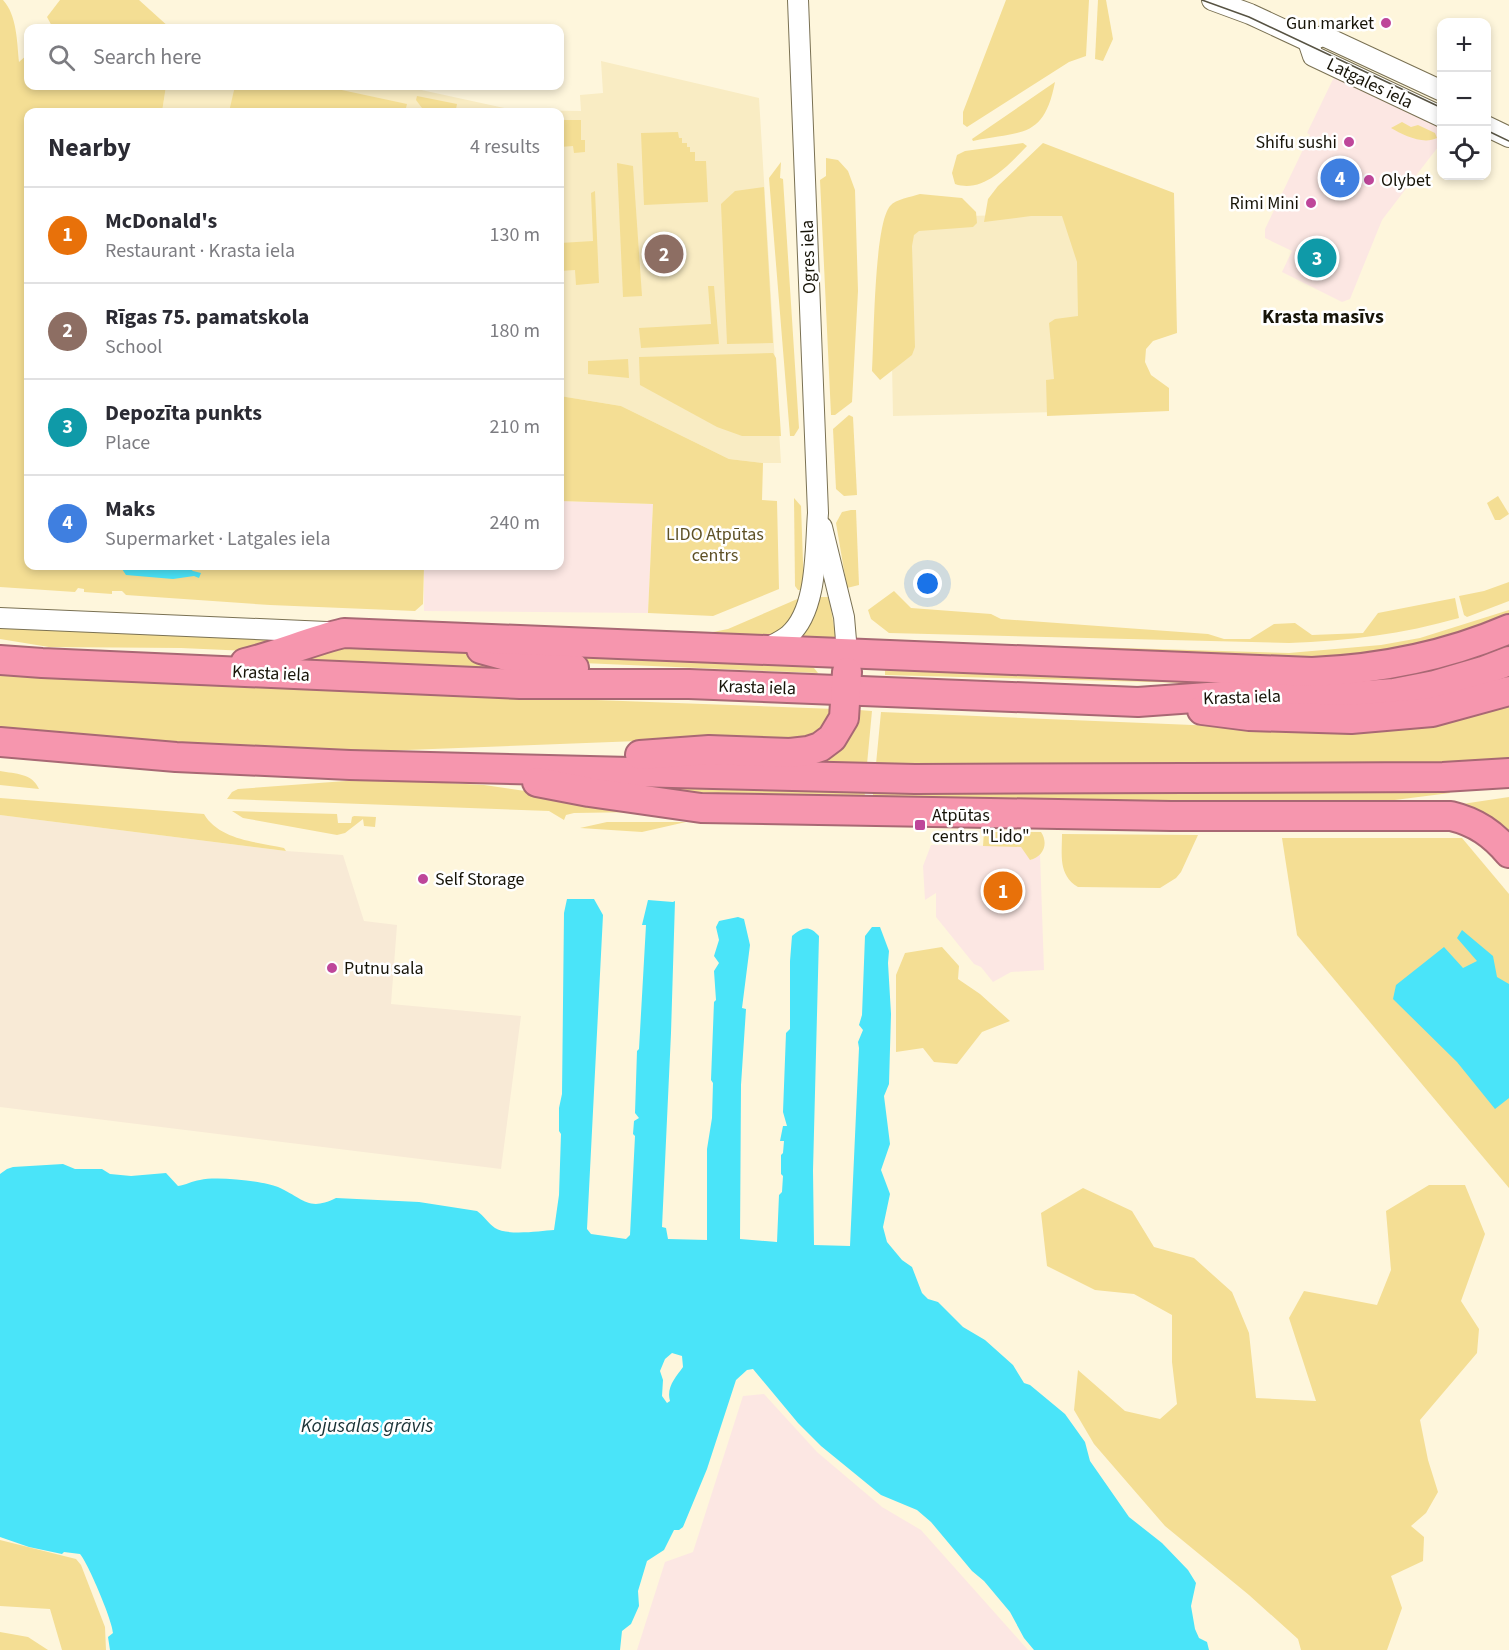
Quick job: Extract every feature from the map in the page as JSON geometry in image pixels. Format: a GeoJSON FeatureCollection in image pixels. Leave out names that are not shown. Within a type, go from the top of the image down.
{"type":"FeatureCollection","features":[{"type":"Feature","properties":{"kind":"highway"},"geometry":{"type":"LineString","coordinates":[[214,670],[273,657],[315,640],[344,633],[1312,672],[1397,664],[1453,650],[1509,628]]}},
{"type":"Feature","properties":{"kind":"highway"},"geometry":{"type":"LineString","coordinates":[[435,636],[542,666],[602,669],[688,684]]}},
{"type":"Feature","properties":{"kind":"highway"},"geometry":{"type":"LineString","coordinates":[[459,767],[709,750],[808,752],[832,738],[844,718],[847,652]]}},
{"type":"Feature","properties":{"kind":"highway","name":"Krasta iela"},"geometry":{"type":"LineString","coordinates":[[0,660],[520,684],[688,684],[1138,702],[1250,694],[1353,696],[1394,693],[1435,685],[1509,662]]}},
{"type":"Feature","properties":{"kind":"highway"},"geometry":{"type":"LineString","coordinates":[[1138,702],[1248,716],[1351,719],[1432,712],[1509,691]]}},
{"type":"Feature","properties":{"kind":"highway"},"geometry":{"type":"LineString","coordinates":[[0,742],[176,757],[350,765],[915,779],[1443,777],[1509,773]]}},
{"type":"Feature","properties":{"kind":"highway"},"geometry":{"type":"LineString","coordinates":[[459,767],[589,792],[701,808],[1182,816],[1451,816],[1475,824],[1490,833],[1509,853]]}},
{"type":"Feature","properties":{"kind":"highway"},"geometry":{"type":"LineString","coordinates":[[1339,816],[1458,798],[1509,780]]}},
{"type":"Feature","properties":{"kind":"street","name":"Ogres iela"},"geometry":{"type":"LineString","coordinates":[[765,649],[788,636],[803,616],[810,593],[819,513],[798,0]]}},
{"type":"Feature","properties":{"kind":"street","name":"Latgales iela"},"geometry":{"type":"LineString","coordinates":[[1212,0],[1250,14],[1308,41],[1323,36],[1437,89]]}},
{"type":"Feature","properties":{"kind":"street","name":"Latgales iela"},"geometry":{"type":"LineString","coordinates":[[1308,41],[1313,56],[1437,115]]}},
{"type":"Feature","properties":{"kind":"street"},"geometry":{"type":"LineString","coordinates":[[1491,128],[1509,137]]}},
{"type":"Feature","properties":{"kind":"street","name":"Ogres iela"},"geometry":{"type":"LineString","coordinates":[[819,513],[844,616],[847,652]]}},
{"type":"Feature","properties":{"kind":"street"},"geometry":{"type":"LineString","coordinates":[[0,618],[344,633]]}},
{"type":"Feature","properties":{"kind":"shaded area"},"geometry":{"type":"Polygon","coordinates":[[[601,61],[759,98],[781,463],[729,459],[621,406],[564,397],[564,111],[581,111],[580,95],[603,93],[601,61]]]}},
{"type":"Feature","properties":{"kind":"shaded area"},"geometry":{"type":"Polygon","coordinates":[[[1336,73],[1437,119],[1437,148],[1382,220],[1350,299],[1342,302],[1282,272],[1292,251],[1265,238],[1265,229],[1310,135],[1307,133],[1336,73]]]}},
{"type":"Feature","properties":{"kind":"shaded area"},"geometry":{"type":"Polygon","coordinates":[[[165,90],[422,90],[505,108],[163,108],[165,90]]]}},
{"type":"Feature","properties":{"kind":"shaded area"},"geometry":{"type":"Polygon","coordinates":[[[1048,147],[1131,329],[1137,410],[893,416],[890,261],[917,217],[1013,215],[1048,147]]]}},
{"type":"Feature","properties":{"kind":"shaded area"},"geometry":{"type":"Polygon","coordinates":[[[564,501],[653,504],[648,613],[424,611],[424,570],[564,570],[564,501]]]}},
{"type":"Feature","properties":{"kind":"shaded area","name":"Putnu sala"},"geometry":{"type":"Polygon","coordinates":[[[0,815],[286,851],[343,855],[364,921],[397,925],[391,1004],[521,1016],[501,1169],[0,1107],[0,815]]]}},
{"type":"Feature","properties":{"kind":"shaded area"},"geometry":{"type":"Polygon","coordinates":[[[931,845],[1021,846],[1031,860],[1040,854],[1044,970],[1011,972],[993,982],[981,967],[974,964],[936,917],[936,893],[925,900],[923,866],[931,845]]]}},
{"type":"Feature","properties":{"kind":"shaded area"},"geometry":{"type":"Polygon","coordinates":[[[764,1394],[817,1452],[882,1507],[921,1530],[1028,1650],[637,1650],[665,1562],[693,1552],[743,1396],[764,1394]]]}},
{"type":"Feature","properties":{"kind":"green space"},"geometry":{"type":"Polygon","coordinates":[[[0,0],[3,0],[14,21],[19,62],[24,58],[24,90],[165,90],[163,108],[24,108],[24,570],[424,570],[423,604],[415,611],[270,605],[126,595],[122,591],[112,591],[112,594],[84,592],[84,589],[78,588],[75,592],[0,587],[0,0]]]}},
{"type":"Feature","properties":{"kind":"green space"},"geometry":{"type":"Polygon","coordinates":[[[60,0],[139,0],[166,24],[51,24],[47,17],[60,0]]]}},
{"type":"Feature","properties":{"kind":"green space"},"geometry":{"type":"Polygon","coordinates":[[[1006,0],[1089,0],[1086,56],[1069,62],[967,127],[963,124],[963,112],[1006,0]]]}},
{"type":"Feature","properties":{"kind":"green space"},"geometry":{"type":"Polygon","coordinates":[[[1098,0],[1106,0],[1113,39],[1103,61],[1095,59],[1098,0]]]}},
{"type":"Feature","properties":{"kind":"green space"},"geometry":{"type":"Polygon","coordinates":[[[1055,82],[1044,114],[1037,123],[1018,133],[973,141],[972,139],[1055,82]]]}},
{"type":"Feature","properties":{"kind":"green space"},"geometry":{"type":"Polygon","coordinates":[[[234,90],[342,90],[407,104],[406,108],[230,108],[234,90]]]}},
{"type":"Feature","properties":{"kind":"green space"},"geometry":{"type":"Polygon","coordinates":[[[417,96],[457,104],[456,108],[422,108],[416,100],[417,96]]]}},
{"type":"Feature","properties":{"kind":"green space"},"geometry":{"type":"Polygon","coordinates":[[[564,120],[581,120],[581,140],[585,140],[585,152],[574,153],[573,146],[564,147],[564,120]]]}},
{"type":"Feature","properties":{"kind":"green space"},"geometry":{"type":"Polygon","coordinates":[[[1402,122],[1411,127],[1418,125],[1435,133],[1437,138],[1419,140],[1391,128],[1402,122]]]}},
{"type":"Feature","properties":{"kind":"green space"},"geometry":{"type":"Polygon","coordinates":[[[678,132],[682,143],[687,143],[690,152],[695,152],[695,161],[706,161],[708,202],[644,205],[641,133],[678,132]]]}},
{"type":"Feature","properties":{"kind":"green space"},"geometry":{"type":"Polygon","coordinates":[[[1023,143],[1027,146],[986,181],[966,186],[955,184],[952,173],[957,155],[965,151],[1023,143]]]}},
{"type":"Feature","properties":{"kind":"green space"},"geometry":{"type":"Polygon","coordinates":[[[1043,143],[1174,193],[1177,333],[1153,341],[1146,349],[1145,362],[1151,375],[1169,388],[1169,411],[1047,416],[1046,380],[1054,379],[1049,323],[1055,319],[1078,316],[1077,262],[1062,216],[1031,216],[984,222],[988,199],[998,186],[1043,143]]]}},
{"type":"Feature","properties":{"kind":"green space"},"geometry":{"type":"Polygon","coordinates":[[[826,158],[838,160],[848,171],[855,190],[858,291],[852,402],[835,415],[831,415],[820,180],[826,176],[826,158]]]}},
{"type":"Feature","properties":{"kind":"green space"},"geometry":{"type":"Polygon","coordinates":[[[781,162],[780,178],[783,179],[799,428],[794,436],[790,436],[769,178],[781,162]]]}},
{"type":"Feature","properties":{"kind":"green space"},"geometry":{"type":"Polygon","coordinates":[[[617,163],[633,166],[642,296],[623,297],[617,163]]]}},
{"type":"Feature","properties":{"kind":"green space"},"geometry":{"type":"Polygon","coordinates":[[[764,187],[773,343],[727,344],[721,204],[735,191],[764,187]]]}},
{"type":"Feature","properties":{"kind":"green space"},"geometry":{"type":"Polygon","coordinates":[[[595,191],[599,283],[576,285],[575,270],[564,271],[564,243],[593,241],[591,193],[595,191]]]}},
{"type":"Feature","properties":{"kind":"green space"},"geometry":{"type":"Polygon","coordinates":[[[920,194],[962,198],[976,212],[977,223],[973,227],[919,231],[914,235],[912,246],[915,347],[912,355],[880,380],[872,371],[878,259],[885,217],[893,204],[920,194]]]}},
{"type":"Feature","properties":{"kind":"green space"},"geometry":{"type":"Polygon","coordinates":[[[708,286],[714,286],[719,344],[641,348],[639,328],[711,324],[708,286]]]}},
{"type":"Feature","properties":{"kind":"green space"},"geometry":{"type":"Polygon","coordinates":[[[773,353],[776,358],[781,436],[742,436],[717,427],[640,385],[639,357],[773,353]]]}},
{"type":"Feature","properties":{"kind":"green space"},"geometry":{"type":"Polygon","coordinates":[[[628,359],[629,378],[588,374],[588,361],[628,359]]]}},
{"type":"Feature","properties":{"kind":"green space","name":"LIDO Atpūtas centrs"},"geometry":{"type":"Polygon","coordinates":[[[564,397],[621,406],[729,459],[763,463],[762,500],[777,501],[779,589],[713,616],[648,613],[653,504],[564,501],[564,397]]]}},
{"type":"Feature","properties":{"kind":"green space"},"geometry":{"type":"Polygon","coordinates":[[[849,415],[853,417],[857,495],[844,496],[836,489],[833,429],[849,415]]]}},
{"type":"Feature","properties":{"kind":"green space"},"geometry":{"type":"Polygon","coordinates":[[[1498,496],[1509,514],[1500,520],[1495,520],[1487,503],[1498,496]]]}},
{"type":"Feature","properties":{"kind":"green space"},"geometry":{"type":"Polygon","coordinates":[[[794,498],[801,506],[804,590],[798,590],[795,586],[794,498]]]}},
{"type":"Feature","properties":{"kind":"green space"},"geometry":{"type":"Polygon","coordinates":[[[856,510],[859,585],[847,588],[836,523],[842,512],[856,510]]]}},
{"type":"Feature","properties":{"kind":"green space"},"geometry":{"type":"Polygon","coordinates":[[[1509,582],[1509,601],[1467,617],[1464,615],[1459,596],[1484,591],[1509,582]]]}},
{"type":"Feature","properties":{"kind":"green space"},"geometry":{"type":"Polygon","coordinates":[[[894,591],[911,608],[991,614],[1001,619],[1208,634],[1224,639],[1250,639],[1274,624],[1295,623],[1312,635],[1363,633],[1378,613],[1455,598],[1459,618],[1375,636],[1289,643],[889,633],[871,619],[868,610],[894,591]]]}},
{"type":"Feature","properties":{"kind":"green space"},"geometry":{"type":"Polygon","coordinates":[[[802,597],[796,613],[787,624],[777,632],[765,636],[737,638],[643,631],[713,632],[728,629],[802,597]]]}},
{"type":"Feature","properties":{"kind":"green space"},"geometry":{"type":"Polygon","coordinates":[[[820,597],[829,597],[836,639],[801,638],[814,618],[820,597]]]}},
{"type":"Feature","properties":{"kind":"green space"},"geometry":{"type":"Polygon","coordinates":[[[1509,610],[1509,652],[1396,682],[1228,684],[885,675],[885,665],[894,641],[1289,653],[1381,645],[1420,638],[1509,610]]]}},
{"type":"Feature","properties":{"kind":"green space"},"geometry":{"type":"Polygon","coordinates":[[[0,626],[287,639],[248,651],[49,647],[0,639],[0,626]]]}},
{"type":"Feature","properties":{"kind":"green space"},"geometry":{"type":"Polygon","coordinates":[[[317,647],[447,647],[521,667],[521,670],[285,662],[317,647]]]}},
{"type":"Feature","properties":{"kind":"green space"},"geometry":{"type":"Polygon","coordinates":[[[508,650],[797,662],[814,668],[818,673],[582,663],[508,650]]]}},
{"type":"Feature","properties":{"kind":"green space"},"geometry":{"type":"Polygon","coordinates":[[[0,673],[224,686],[835,709],[831,720],[810,740],[780,745],[638,741],[381,751],[181,743],[0,728],[0,673]]]}},
{"type":"Feature","properties":{"kind":"green space"},"geometry":{"type":"Polygon","coordinates":[[[1509,701],[1509,757],[1472,764],[978,767],[876,764],[881,712],[1217,726],[1509,701]]]}},
{"type":"Feature","properties":{"kind":"green space"},"geometry":{"type":"Polygon","coordinates":[[[859,710],[872,711],[867,764],[820,763],[819,761],[859,710]]]}},
{"type":"Feature","properties":{"kind":"green space"},"geometry":{"type":"Polygon","coordinates":[[[0,771],[28,777],[39,789],[0,785],[0,771]]]}},
{"type":"Feature","properties":{"kind":"green space"},"geometry":{"type":"Polygon","coordinates":[[[373,779],[484,785],[641,808],[640,812],[574,813],[566,815],[564,820],[549,811],[227,799],[232,792],[238,789],[373,779]]]}},
{"type":"Feature","properties":{"kind":"green space"},"geometry":{"type":"Polygon","coordinates":[[[592,784],[865,792],[864,802],[699,800],[592,784]]]}},
{"type":"Feature","properties":{"kind":"green space"},"geometry":{"type":"Polygon","coordinates":[[[1449,790],[1450,793],[1371,803],[873,802],[873,793],[1053,794],[1449,790]]]}},
{"type":"Feature","properties":{"kind":"green space"},"geometry":{"type":"Polygon","coordinates":[[[1509,797],[1509,839],[1442,807],[1509,797]]]}},
{"type":"Feature","properties":{"kind":"green space"},"geometry":{"type":"Polygon","coordinates":[[[0,798],[204,814],[211,823],[229,835],[284,848],[286,851],[0,815],[0,798]]]}},
{"type":"Feature","properties":{"kind":"green space"},"geometry":{"type":"Polygon","coordinates":[[[232,811],[337,814],[338,823],[351,823],[354,816],[376,817],[375,827],[364,826],[363,819],[345,833],[337,835],[243,818],[232,811]]]}},
{"type":"Feature","properties":{"kind":"green space"},"geometry":{"type":"Polygon","coordinates":[[[607,822],[686,822],[642,832],[580,828],[607,822]]]}},
{"type":"Feature","properties":{"kind":"green space"},"geometry":{"type":"Polygon","coordinates":[[[984,832],[1041,832],[1044,841],[1043,849],[1038,856],[1030,860],[1021,847],[983,846],[984,832]]]}},
{"type":"Feature","properties":{"kind":"green space"},"geometry":{"type":"Polygon","coordinates":[[[1062,834],[1198,835],[1181,872],[1160,888],[1078,887],[1067,877],[1062,864],[1062,834]]]}},
{"type":"Feature","properties":{"kind":"green space"},"geometry":{"type":"Polygon","coordinates":[[[1282,838],[1462,838],[1509,894],[1509,1188],[1297,935],[1282,838]]]}},
{"type":"Feature","properties":{"kind":"green space"},"geometry":{"type":"Polygon","coordinates":[[[942,947],[959,966],[958,979],[980,994],[1010,1021],[982,1032],[957,1064],[934,1062],[923,1048],[896,1052],[896,975],[905,953],[942,947]]]}},
{"type":"Feature","properties":{"kind":"green space"},"geometry":{"type":"Polygon","coordinates":[[[1429,1185],[1465,1185],[1485,1234],[1461,1301],[1479,1329],[1477,1353],[1420,1420],[1428,1460],[1438,1492],[1426,1513],[1411,1526],[1424,1537],[1423,1561],[1391,1576],[1402,1608],[1387,1650],[1301,1650],[1298,1639],[1249,1595],[1165,1526],[1094,1444],[1074,1410],[1078,1370],[1125,1411],[1160,1419],[1177,1404],[1172,1362],[1172,1315],[1134,1294],[1095,1290],[1047,1266],[1041,1213],[1083,1188],[1132,1211],[1154,1247],[1194,1258],[1232,1292],[1249,1333],[1256,1398],[1316,1401],[1289,1318],[1304,1291],[1377,1305],[1391,1270],[1386,1211],[1429,1185]]]}},
{"type":"Feature","properties":{"kind":"green space"},"geometry":{"type":"Polygon","coordinates":[[[0,1540],[76,1559],[81,1565],[105,1627],[106,1650],[62,1650],[50,1609],[0,1606],[0,1540]]]}},
{"type":"Feature","properties":{"kind":"green space"},"geometry":{"type":"Polygon","coordinates":[[[0,1632],[28,1637],[48,1650],[0,1650],[0,1632]]]}},
{"type":"Feature","properties":{"kind":"water"},"geometry":{"type":"Polygon","coordinates":[[[123,570],[192,570],[201,573],[199,578],[194,576],[173,579],[126,575],[123,570]]]}},
{"type":"Feature","properties":{"kind":"water","name":"Kojusalas grāvis"},"geometry":{"type":"Polygon","coordinates":[[[567,899],[594,899],[603,915],[587,1229],[591,1234],[626,1239],[630,1235],[634,1121],[639,1118],[635,1113],[646,925],[642,925],[648,900],[675,901],[662,1227],[666,1228],[668,1239],[707,1240],[707,1149],[712,1118],[713,1083],[711,1080],[714,1002],[716,1000],[714,971],[719,963],[714,956],[719,940],[716,927],[719,921],[738,917],[744,919],[750,945],[742,1008],[746,1009],[741,1085],[740,1239],[777,1242],[779,1195],[782,1192],[783,1176],[781,1174],[781,1155],[784,1141],[780,1141],[783,1126],[787,1126],[783,1112],[786,1033],[790,1029],[792,936],[806,928],[819,936],[813,1171],[814,1245],[850,1246],[858,1042],[863,1030],[859,1025],[862,1015],[865,936],[872,927],[880,927],[889,951],[891,1014],[889,1084],[884,1096],[890,1144],[881,1170],[890,1194],[883,1227],[887,1242],[902,1260],[912,1267],[922,1293],[928,1299],[938,1302],[963,1327],[985,1340],[1013,1365],[1024,1383],[1030,1385],[1065,1414],[1085,1442],[1090,1461],[1129,1517],[1162,1543],[1188,1570],[1196,1583],[1191,1606],[1195,1629],[1199,1638],[1207,1642],[1209,1650],[1034,1650],[1024,1638],[1010,1612],[931,1522],[917,1510],[881,1495],[821,1446],[798,1423],[753,1369],[747,1370],[736,1380],[707,1469],[683,1527],[674,1530],[664,1550],[647,1561],[638,1591],[639,1606],[631,1624],[622,1631],[620,1650],[110,1650],[108,1637],[113,1633],[109,1617],[94,1580],[80,1554],[64,1552],[62,1554],[29,1547],[0,1537],[0,1174],[13,1167],[63,1164],[75,1169],[102,1169],[110,1174],[131,1176],[166,1173],[178,1186],[208,1179],[239,1180],[278,1187],[312,1204],[336,1198],[419,1202],[477,1211],[495,1228],[507,1232],[554,1230],[559,1195],[561,1134],[559,1108],[562,1094],[564,913],[567,899]],[[672,1353],[665,1359],[660,1371],[663,1380],[662,1396],[667,1403],[670,1401],[669,1391],[672,1382],[683,1367],[682,1356],[672,1353]]]}},
{"type":"Feature","properties":{"kind":"water"},"geometry":{"type":"Polygon","coordinates":[[[1462,930],[1493,956],[1497,977],[1509,984],[1509,1098],[1495,1109],[1457,1062],[1393,999],[1396,985],[1444,947],[1463,968],[1477,961],[1457,938],[1462,930]]]}},
{"type":"Feature","properties":{"kind":"tram line"},"geometry":{"type":"LineString","coordinates":[[1202,0],[1249,17],[1437,106]]}},
{"type":"Feature","properties":{"kind":"tram line"},"geometry":{"type":"LineString","coordinates":[[1491,132],[1509,141]]}},
{"type":"Feature","properties":{"kind":"place","name":"Gun market"},"geometry":{"type":"Point","coordinates":[1386,23]}},
{"type":"Feature","properties":{"kind":"place","name":"Shifu sushi"},"geometry":{"type":"Point","coordinates":[1349,142]}},
{"type":"Feature","properties":{"kind":"place","name":"Maks"},"geometry":{"type":"Point","coordinates":[1340,178]}},
{"type":"Feature","properties":{"kind":"place","name":"Olybet"},"geometry":{"type":"Point","coordinates":[1369,180]}},
{"type":"Feature","properties":{"kind":"place","name":"Rimi Mini"},"geometry":{"type":"Point","coordinates":[1311,203]}},
{"type":"Feature","properties":{"kind":"place","name":"Rīgas 75. pamatskola"},"geometry":{"type":"Point","coordinates":[664,254]}},
{"type":"Feature","properties":{"kind":"place","name":"Depozīta punkts"},"geometry":{"type":"Point","coordinates":[1317,258]}},
{"type":"Feature","properties":{"kind":"place","name":"Atpūtas centrs \"Lido\""},"geometry":{"type":"Point","coordinates":[920,825]}},
{"type":"Feature","properties":{"kind":"place","name":"Self Storage"},"geometry":{"type":"Point","coordinates":[423,879]}},
{"type":"Feature","properties":{"kind":"place","name":"McDonald's"},"geometry":{"type":"Point","coordinates":[1003,891]}},
{"type":"Feature","properties":{"kind":"place","name":"Putnu sala"},"geometry":{"type":"Point","coordinates":[332,968]}},
{"type":"Feature","properties":{"kind":"district","name":"Krasta masīvs"},"geometry":{"type":"Point","coordinates":[1323,316]}}]}
